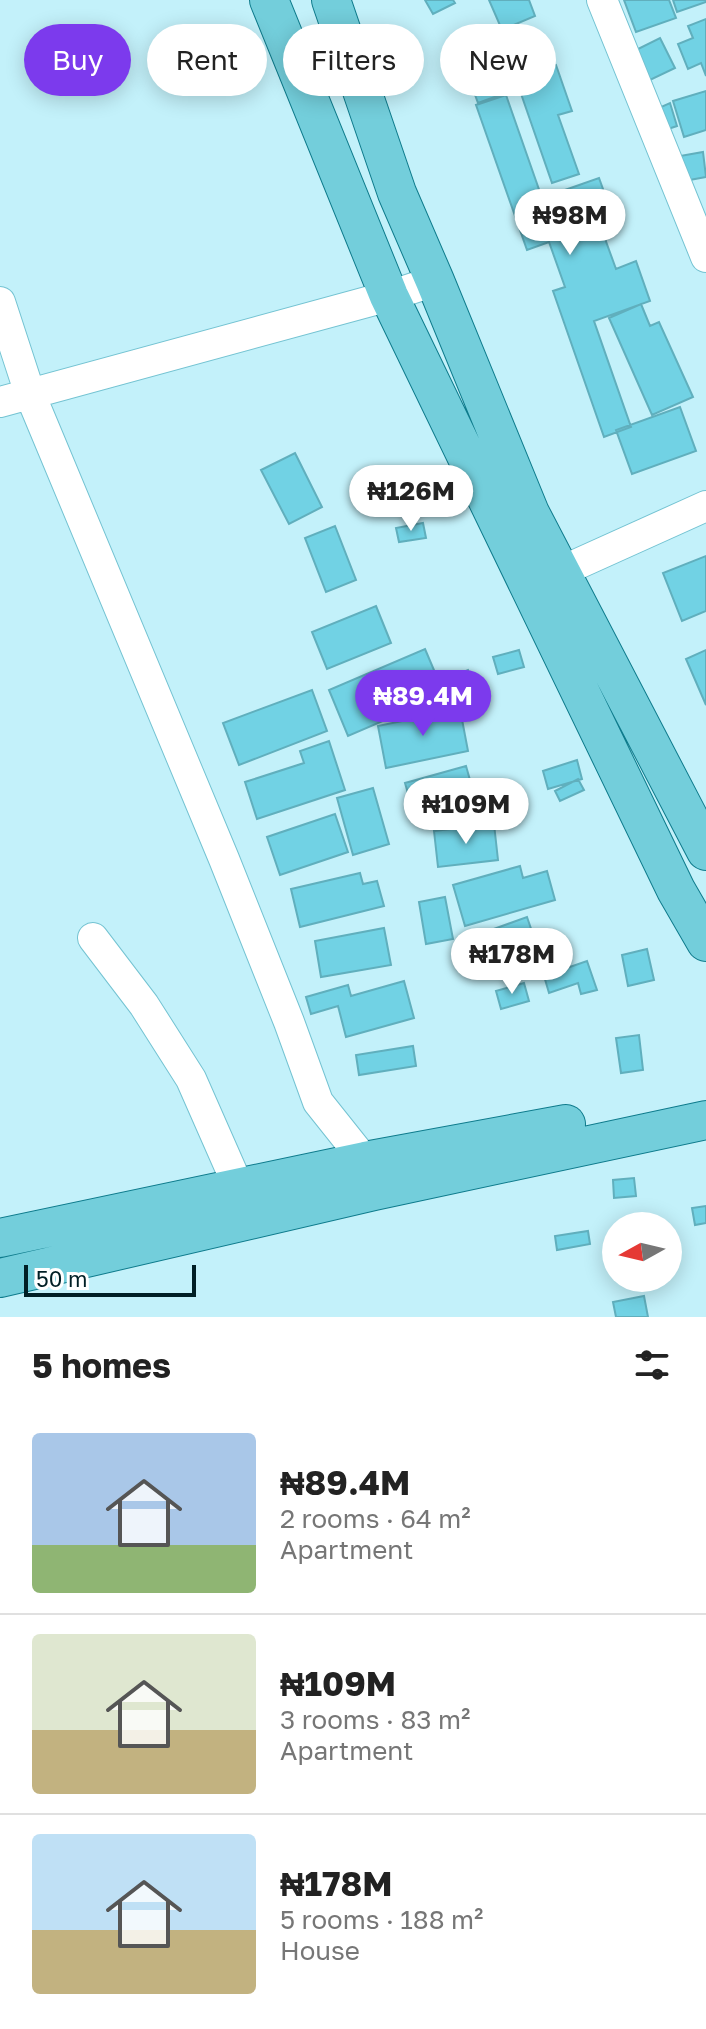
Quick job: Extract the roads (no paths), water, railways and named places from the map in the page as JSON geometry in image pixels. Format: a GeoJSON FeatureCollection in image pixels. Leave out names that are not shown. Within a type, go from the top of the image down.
{"type":"FeatureCollection","features":[{"type":"Feature","properties":{"kind":"main road"},"geometry":{"type":"LineString","coordinates":[[269,0],[389,296],[676,890],[706,942]]}},
{"type":"Feature","properties":{"kind":"main road"},"geometry":{"type":"LineString","coordinates":[[331,0],[397,193],[530,513],[706,851]]}},
{"type":"Feature","properties":{"kind":"main road"},"geometry":{"type":"LineString","coordinates":[[0,1238],[365,1161],[702,1110]]}},
{"type":"Feature","properties":{"kind":"main road"},"geometry":{"type":"LineString","coordinates":[[0,1278],[374,1191],[702,1110]]}},
{"type":"Feature","properties":{"kind":"street"},"geometry":{"type":"LineString","coordinates":[[602,0],[706,257]]}},
{"type":"Feature","properties":{"kind":"street"},"geometry":{"type":"LineString","coordinates":[[0,402],[435,281]]}},
{"type":"Feature","properties":{"kind":"street"},"geometry":{"type":"LineString","coordinates":[[0,302],[30,394],[224,859],[318,1102],[365,1161]]}},
{"type":"Feature","properties":{"kind":"street"},"geometry":{"type":"LineString","coordinates":[[562,571],[706,506]]}},
{"type":"Feature","properties":{"kind":"street"},"geometry":{"type":"LineString","coordinates":[[93,938],[144,1005],[191,1079],[239,1188]]}}]}
